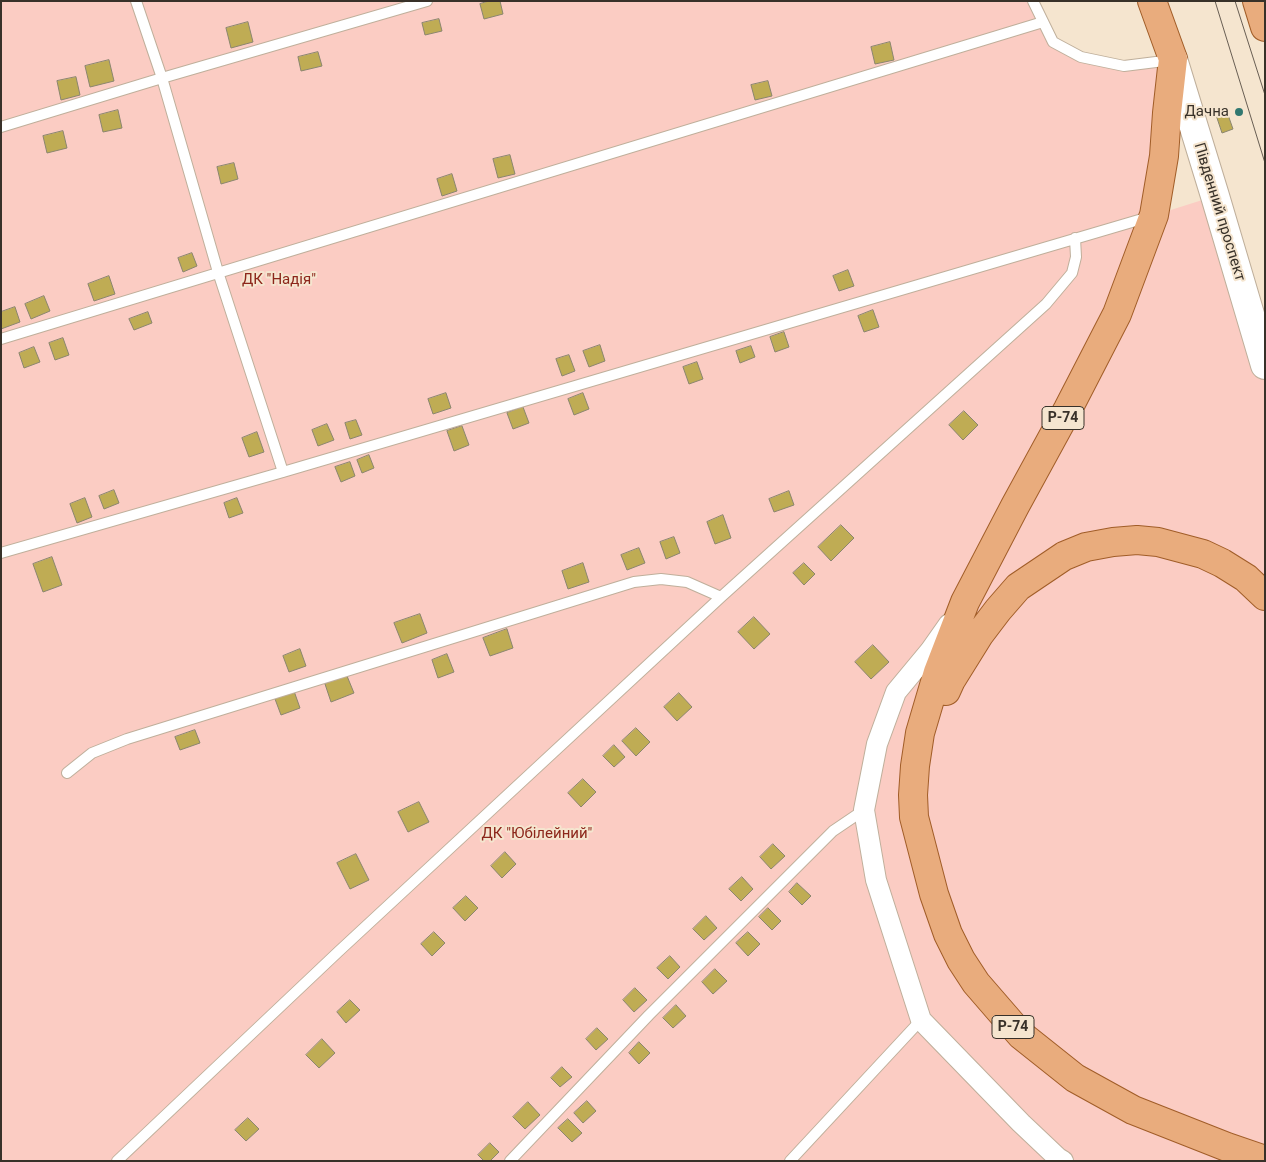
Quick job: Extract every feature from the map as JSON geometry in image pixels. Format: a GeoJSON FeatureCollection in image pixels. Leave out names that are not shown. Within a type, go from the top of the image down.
{"type":"FeatureCollection","features":[{"type":"Feature","properties":{"kind":"main road","name":"Південний проспект"},"geometry":{"type":"LineString","coordinates":[[1152,1],[1173,60],[1265,365]]}},
{"type":"Feature","properties":{"kind":"main road"},"geometry":{"type":"LineString","coordinates":[[1257,1],[1265,27]]}},
{"type":"Feature","properties":{"kind":"main road","name":"Р-74"},"geometry":{"type":"LineString","coordinates":[[1173,60],[1164,156],[1154,215],[1117,314],[965,602],[938,672],[920,733],[915,766],[914,818],[934,894],[948,934],[961,960],[976,983],[1021,1035],[1075,1078],[1133,1110],[1265,1160]]}},
{"type":"Feature","properties":{"kind":"main road"},"geometry":{"type":"LineString","coordinates":[[915,766],[951,680],[979,635],[1018,587],[1064,556],[1086,547],[1113,542],[1136,540],[1158,542],[1203,554],[1222,563],[1246,578],[1265,596]]}},
{"type":"Feature","properties":{"kind":"street"},"geometry":{"type":"LineString","coordinates":[[965,602],[930,651],[896,692],[877,744],[864,810],[876,880],[921,1020],[1059,1160]]}},
{"type":"Feature","properties":{"kind":"lane"},"geometry":{"type":"LineString","coordinates":[[136,1],[162,78],[218,272],[283,472]]}},
{"type":"Feature","properties":{"kind":"lane"},"geometry":{"type":"LineString","coordinates":[[1,127],[426,1]]}},
{"type":"Feature","properties":{"kind":"lane"},"geometry":{"type":"LineString","coordinates":[[1033,1],[1053,42],[1081,57],[1124,66],[1173,60]]}},
{"type":"Feature","properties":{"kind":"lane"},"geometry":{"type":"LineString","coordinates":[[1,339],[1043,22]]}},
{"type":"Feature","properties":{"kind":"lane"},"geometry":{"type":"LineString","coordinates":[[1,553],[283,472],[1154,215]]}},
{"type":"Feature","properties":{"kind":"lane"},"geometry":{"type":"LineString","coordinates":[[117,1161],[338,952],[721,597],[1046,304],[1072,273],[1076,257],[1075,238]]}},
{"type":"Feature","properties":{"kind":"lane"},"geometry":{"type":"LineString","coordinates":[[67,772],[92,753],[127,739],[634,582],[661,579],[687,582],[721,597]]}},
{"type":"Feature","properties":{"kind":"lane"},"geometry":{"type":"LineString","coordinates":[[510,1161],[649,1015],[833,831],[864,810]]}},
{"type":"Feature","properties":{"kind":"lane"},"geometry":{"type":"LineString","coordinates":[[790,1161],[921,1020]]}},
{"type":"Feature","properties":{"kind":"green space"},"geometry":{"type":"Polygon","coordinates":[[[1,1],[1033,1],[1053,42],[1081,57],[1124,66],[1173,59],[1155,215],[1215,196],[1265,365],[1265,1161],[1,1161],[1,1]]]}},
{"type":"Feature","properties":{"kind":"building"},"geometry":{"type":"Polygon","coordinates":[[[489,1],[500,1],[503,14],[484,19],[480,4],[489,1]]]}},
{"type":"Feature","properties":{"kind":"building"},"geometry":{"type":"Polygon","coordinates":[[[439,19],[442,31],[425,35],[422,23],[439,19]]]}},
{"type":"Feature","properties":{"kind":"building"},"geometry":{"type":"Polygon","coordinates":[[[248,22],[253,42],[231,48],[226,28],[248,22]]]}},
{"type":"Feature","properties":{"kind":"building"},"geometry":{"type":"Polygon","coordinates":[[[890,42],[894,60],[875,64],[871,47],[890,42]]]}},
{"type":"Feature","properties":{"kind":"building"},"geometry":{"type":"Polygon","coordinates":[[[318,52],[322,66],[301,71],[298,57],[318,52]]]}},
{"type":"Feature","properties":{"kind":"building"},"geometry":{"type":"Polygon","coordinates":[[[109,60],[114,81],[90,87],[85,66],[109,60]]]}},
{"type":"Feature","properties":{"kind":"building"},"geometry":{"type":"Polygon","coordinates":[[[76,77],[80,95],[61,100],[57,81],[76,77]]]}},
{"type":"Feature","properties":{"kind":"building"},"geometry":{"type":"Polygon","coordinates":[[[768,81],[772,96],[755,100],[751,85],[768,81]]]}},
{"type":"Feature","properties":{"kind":"building"},"geometry":{"type":"Polygon","coordinates":[[[1226,109],[1233,129],[1222,133],[1215,112],[1226,109]]]}},
{"type":"Feature","properties":{"kind":"building"},"geometry":{"type":"Polygon","coordinates":[[[118,110],[122,128],[103,132],[99,115],[118,110]]]}},
{"type":"Feature","properties":{"kind":"building"},"geometry":{"type":"Polygon","coordinates":[[[63,131],[67,148],[47,153],[43,136],[63,131]]]}},
{"type":"Feature","properties":{"kind":"building"},"geometry":{"type":"Polygon","coordinates":[[[510,155],[515,174],[498,178],[493,159],[510,155]]]}},
{"type":"Feature","properties":{"kind":"building"},"geometry":{"type":"Polygon","coordinates":[[[234,163],[238,179],[221,184],[217,167],[234,163]]]}},
{"type":"Feature","properties":{"kind":"building"},"geometry":{"type":"Polygon","coordinates":[[[452,174],[457,191],[442,196],[437,179],[452,174]]]}},
{"type":"Feature","properties":{"kind":"building"},"geometry":{"type":"Polygon","coordinates":[[[192,253],[197,266],[183,272],[178,258],[192,253]]]}},
{"type":"Feature","properties":{"kind":"building"},"geometry":{"type":"Polygon","coordinates":[[[848,270],[854,286],[839,291],[833,276],[848,270]]]}},
{"type":"Feature","properties":{"kind":"building"},"geometry":{"type":"Polygon","coordinates":[[[109,276],[115,294],[94,301],[88,284],[109,276]]]}},
{"type":"Feature","properties":{"kind":"building"},"geometry":{"type":"Polygon","coordinates":[[[44,296],[50,311],[31,319],[25,304],[44,296]]]}},
{"type":"Feature","properties":{"kind":"building"},"geometry":{"type":"Polygon","coordinates":[[[15,307],[20,322],[1,329],[1,312],[15,307]]]}},
{"type":"Feature","properties":{"kind":"building"},"geometry":{"type":"Polygon","coordinates":[[[873,310],[879,327],[864,332],[858,316],[873,310]]]}},
{"type":"Feature","properties":{"kind":"building"},"geometry":{"type":"Polygon","coordinates":[[[148,312],[152,323],[134,330],[129,319],[148,312]]]}},
{"type":"Feature","properties":{"kind":"building"},"geometry":{"type":"Polygon","coordinates":[[[784,332],[789,347],[775,352],[770,337],[784,332]]]}},
{"type":"Feature","properties":{"kind":"building"},"geometry":{"type":"Polygon","coordinates":[[[63,338],[69,355],[55,360],[49,343],[63,338]]]}},
{"type":"Feature","properties":{"kind":"building"},"geometry":{"type":"Polygon","coordinates":[[[600,345],[605,361],[589,367],[583,351],[600,345]]]}},
{"type":"Feature","properties":{"kind":"building"},"geometry":{"type":"Polygon","coordinates":[[[751,346],[755,357],[740,363],[736,351],[751,346]]]}},
{"type":"Feature","properties":{"kind":"building"},"geometry":{"type":"Polygon","coordinates":[[[34,347],[40,362],[24,368],[19,353],[34,347]]]}},
{"type":"Feature","properties":{"kind":"building"},"geometry":{"type":"Polygon","coordinates":[[[569,355],[575,371],[562,376],[556,359],[569,355]]]}},
{"type":"Feature","properties":{"kind":"building"},"geometry":{"type":"Polygon","coordinates":[[[697,362],[703,379],[689,384],[683,367],[697,362]]]}},
{"type":"Feature","properties":{"kind":"building"},"geometry":{"type":"Polygon","coordinates":[[[446,393],[451,408],[433,414],[428,399],[446,393]]]}},
{"type":"Feature","properties":{"kind":"building"},"geometry":{"type":"Polygon","coordinates":[[[583,393],[589,409],[574,415],[568,399],[583,393]]]}},
{"type":"Feature","properties":{"kind":"building"},"geometry":{"type":"Polygon","coordinates":[[[523,407],[529,423],[513,429],[507,413],[523,407]]]}},
{"type":"Feature","properties":{"kind":"building"},"geometry":{"type":"Polygon","coordinates":[[[964,411],[978,425],[963,440],[949,425],[964,411]]]}},
{"type":"Feature","properties":{"kind":"building"},"geometry":{"type":"Polygon","coordinates":[[[356,420],[362,435],[350,439],[345,423],[356,420]]]}},
{"type":"Feature","properties":{"kind":"building"},"geometry":{"type":"Polygon","coordinates":[[[327,424],[334,440],[318,446],[312,430],[327,424]]]}},
{"type":"Feature","properties":{"kind":"building"},"geometry":{"type":"Polygon","coordinates":[[[462,426],[469,445],[454,451],[447,431],[462,426]]]}},
{"type":"Feature","properties":{"kind":"building"},"geometry":{"type":"Polygon","coordinates":[[[257,432],[264,452],[249,457],[242,438],[257,432]]]}},
{"type":"Feature","properties":{"kind":"building"},"geometry":{"type":"Polygon","coordinates":[[[369,455],[374,468],[362,473],[357,460],[369,455]]]}},
{"type":"Feature","properties":{"kind":"building"},"geometry":{"type":"Polygon","coordinates":[[[350,462],[355,476],[341,482],[335,467],[350,462]]]}},
{"type":"Feature","properties":{"kind":"building"},"geometry":{"type":"Polygon","coordinates":[[[114,490],[119,503],[104,509],[99,496],[114,490]]]}},
{"type":"Feature","properties":{"kind":"building"},"geometry":{"type":"Polygon","coordinates":[[[789,491],[794,505],[774,512],[769,499],[789,491]]]}},
{"type":"Feature","properties":{"kind":"building"},"geometry":{"type":"Polygon","coordinates":[[[85,498],[92,517],[77,523],[70,504],[85,498]]]}},
{"type":"Feature","properties":{"kind":"building"},"geometry":{"type":"Polygon","coordinates":[[[237,498],[243,513],[229,518],[224,503],[237,498]]]}},
{"type":"Feature","properties":{"kind":"building"},"geometry":{"type":"Polygon","coordinates":[[[723,515],[731,538],[715,544],[707,522],[723,515]]]}},
{"type":"Feature","properties":{"kind":"building"},"geometry":{"type":"Polygon","coordinates":[[[841,525],[854,538],[831,561],[818,547],[841,525]]]}},
{"type":"Feature","properties":{"kind":"building"},"geometry":{"type":"Polygon","coordinates":[[[674,537],[680,553],[666,559],[660,542],[674,537]]]}},
{"type":"Feature","properties":{"kind":"building"},"geometry":{"type":"Polygon","coordinates":[[[639,548],[645,563],[627,570],[621,555],[639,548]]]}},
{"type":"Feature","properties":{"kind":"building"},"geometry":{"type":"Polygon","coordinates":[[[52,557],[62,585],[43,592],[33,564],[52,557]]]}},
{"type":"Feature","properties":{"kind":"building"},"geometry":{"type":"Polygon","coordinates":[[[583,563],[589,582],[568,589],[562,571],[583,563]]]}},
{"type":"Feature","properties":{"kind":"building"},"geometry":{"type":"Polygon","coordinates":[[[804,563],[815,574],[804,585],[793,573],[804,563]]]}},
{"type":"Feature","properties":{"kind":"building"},"geometry":{"type":"Polygon","coordinates":[[[420,614],[427,633],[402,643],[394,623],[420,614]]]}},
{"type":"Feature","properties":{"kind":"building"},"geometry":{"type":"Polygon","coordinates":[[[754,617],[770,634],[754,649],[738,632],[754,617]]]}},
{"type":"Feature","properties":{"kind":"building"},"geometry":{"type":"Polygon","coordinates":[[[507,629],[513,648],[490,656],[483,638],[507,629]]]}},
{"type":"Feature","properties":{"kind":"building"},"geometry":{"type":"Polygon","coordinates":[[[873,645],[889,662],[871,679],[855,662],[873,645]]]}},
{"type":"Feature","properties":{"kind":"building"},"geometry":{"type":"Polygon","coordinates":[[[300,649],[306,666],[289,672],[283,656],[300,649]]]}},
{"type":"Feature","properties":{"kind":"building"},"geometry":{"type":"Polygon","coordinates":[[[447,654],[454,672],[438,678],[432,660],[447,654]]]}},
{"type":"Feature","properties":{"kind":"building"},"geometry":{"type":"Polygon","coordinates":[[[347,676],[354,693],[331,702],[325,684],[347,676]]]}},
{"type":"Feature","properties":{"kind":"building"},"geometry":{"type":"Polygon","coordinates":[[[294,691],[300,708],[281,715],[275,699],[294,691]]]}},
{"type":"Feature","properties":{"kind":"building"},"geometry":{"type":"Polygon","coordinates":[[[679,693],[692,707],[677,721],[664,707],[679,693]]]}},
{"type":"Feature","properties":{"kind":"building"},"geometry":{"type":"Polygon","coordinates":[[[636,728],[650,742],[636,756],[622,741],[636,728]]]}},
{"type":"Feature","properties":{"kind":"building"},"geometry":{"type":"Polygon","coordinates":[[[195,730],[200,743],[180,750],[175,737],[195,730]]]}},
{"type":"Feature","properties":{"kind":"building"},"geometry":{"type":"Polygon","coordinates":[[[614,745],[625,757],[614,767],[603,756],[614,745]]]}},
{"type":"Feature","properties":{"kind":"building"},"geometry":{"type":"Polygon","coordinates":[[[583,779],[596,792],[581,807],[568,793],[583,779]]]}},
{"type":"Feature","properties":{"kind":"building"},"geometry":{"type":"Polygon","coordinates":[[[419,802],[429,822],[408,832],[398,812],[419,802]]]}},
{"type":"Feature","properties":{"kind":"building"},"geometry":{"type":"Polygon","coordinates":[[[773,844],[785,856],[771,869],[760,857],[773,844]]]}},
{"type":"Feature","properties":{"kind":"building"},"geometry":{"type":"Polygon","coordinates":[[[505,852],[516,864],[502,878],[491,866],[505,852]]]}},
{"type":"Feature","properties":{"kind":"building"},"geometry":{"type":"Polygon","coordinates":[[[356,854],[369,880],[350,889],[337,863],[356,854]]]}},
{"type":"Feature","properties":{"kind":"building"},"geometry":{"type":"Polygon","coordinates":[[[742,877],[753,889],[741,901],[729,889],[742,877]]]}},
{"type":"Feature","properties":{"kind":"building"},"geometry":{"type":"Polygon","coordinates":[[[797,883],[811,896],[802,905],[789,892],[797,883]]]}},
{"type":"Feature","properties":{"kind":"building"},"geometry":{"type":"Polygon","coordinates":[[[466,896],[478,908],[465,921],[453,908],[466,896]]]}},
{"type":"Feature","properties":{"kind":"building"},"geometry":{"type":"Polygon","coordinates":[[[768,908],[781,921],[772,930],[759,917],[768,908]]]}},
{"type":"Feature","properties":{"kind":"building"},"geometry":{"type":"Polygon","coordinates":[[[706,916],[717,928],[704,940],[693,929],[706,916]]]}},
{"type":"Feature","properties":{"kind":"building"},"geometry":{"type":"Polygon","coordinates":[[[434,932],[445,943],[432,956],[421,944],[434,932]]]}},
{"type":"Feature","properties":{"kind":"building"},"geometry":{"type":"Polygon","coordinates":[[[748,932],[760,944],[748,956],[736,943],[748,932]]]}},
{"type":"Feature","properties":{"kind":"building"},"geometry":{"type":"Polygon","coordinates":[[[670,956],[680,967],[668,979],[657,968],[670,956]]]}},
{"type":"Feature","properties":{"kind":"building"},"geometry":{"type":"Polygon","coordinates":[[[715,969],[727,981],[713,994],[702,982],[715,969]]]}},
{"type":"Feature","properties":{"kind":"building"},"geometry":{"type":"Polygon","coordinates":[[[635,988],[647,1000],[634,1012],[623,1000],[635,988]]]}},
{"type":"Feature","properties":{"kind":"building"},"geometry":{"type":"Polygon","coordinates":[[[350,1000],[360,1010],[346,1023],[337,1012],[350,1000]]]}},
{"type":"Feature","properties":{"kind":"building"},"geometry":{"type":"Polygon","coordinates":[[[676,1005],[686,1016],[673,1028],[663,1018],[676,1005]]]}},
{"type":"Feature","properties":{"kind":"building"},"geometry":{"type":"Polygon","coordinates":[[[597,1028],[608,1039],[596,1050],[586,1039],[597,1028]]]}},
{"type":"Feature","properties":{"kind":"building"},"geometry":{"type":"Polygon","coordinates":[[[322,1039],[335,1053],[319,1068],[306,1055],[322,1039]]]}},
{"type":"Feature","properties":{"kind":"building"},"geometry":{"type":"Polygon","coordinates":[[[639,1042],[650,1053],[639,1064],[629,1053],[639,1042]]]}},
{"type":"Feature","properties":{"kind":"building"},"geometry":{"type":"Polygon","coordinates":[[[562,1067],[572,1077],[560,1087],[551,1078],[562,1067]]]}},
{"type":"Feature","properties":{"kind":"building"},"geometry":{"type":"Polygon","coordinates":[[[587,1101],[596,1111],[583,1123],[574,1113],[587,1101]]]}},
{"type":"Feature","properties":{"kind":"building"},"geometry":{"type":"Polygon","coordinates":[[[528,1102],[540,1115],[525,1129],[513,1117],[528,1102]]]}},
{"type":"Feature","properties":{"kind":"building"},"geometry":{"type":"Polygon","coordinates":[[[248,1118],[259,1129],[246,1141],[235,1130],[248,1118]]]}},
{"type":"Feature","properties":{"kind":"building"},"geometry":{"type":"Polygon","coordinates":[[[568,1119],[582,1133],[572,1142],[558,1128],[568,1119]]]}},
{"type":"Feature","properties":{"kind":"building"},"geometry":{"type":"Polygon","coordinates":[[[490,1143],[499,1152],[490,1161],[484,1161],[478,1155],[490,1143]]]}},
{"type":"Feature","properties":{"kind":"tram line"},"geometry":{"type":"LineString","coordinates":[[1215,1],[1265,163]]}},
{"type":"Feature","properties":{"kind":"tram line"},"geometry":{"type":"LineString","coordinates":[[1235,1],[1265,95]]}},
{"type":"Feature","properties":{"kind":"place","name":"Дачна"},"geometry":{"type":"Point","coordinates":[1239,112]}},
{"type":"Feature","properties":{"kind":"park label","name":"ДК \"Надія\""},"geometry":{"type":"Point","coordinates":[279,280]}},
{"type":"Feature","properties":{"kind":"park label","name":"ДК \"Юбілейний\""},"geometry":{"type":"Point","coordinates":[537,834]}}]}
